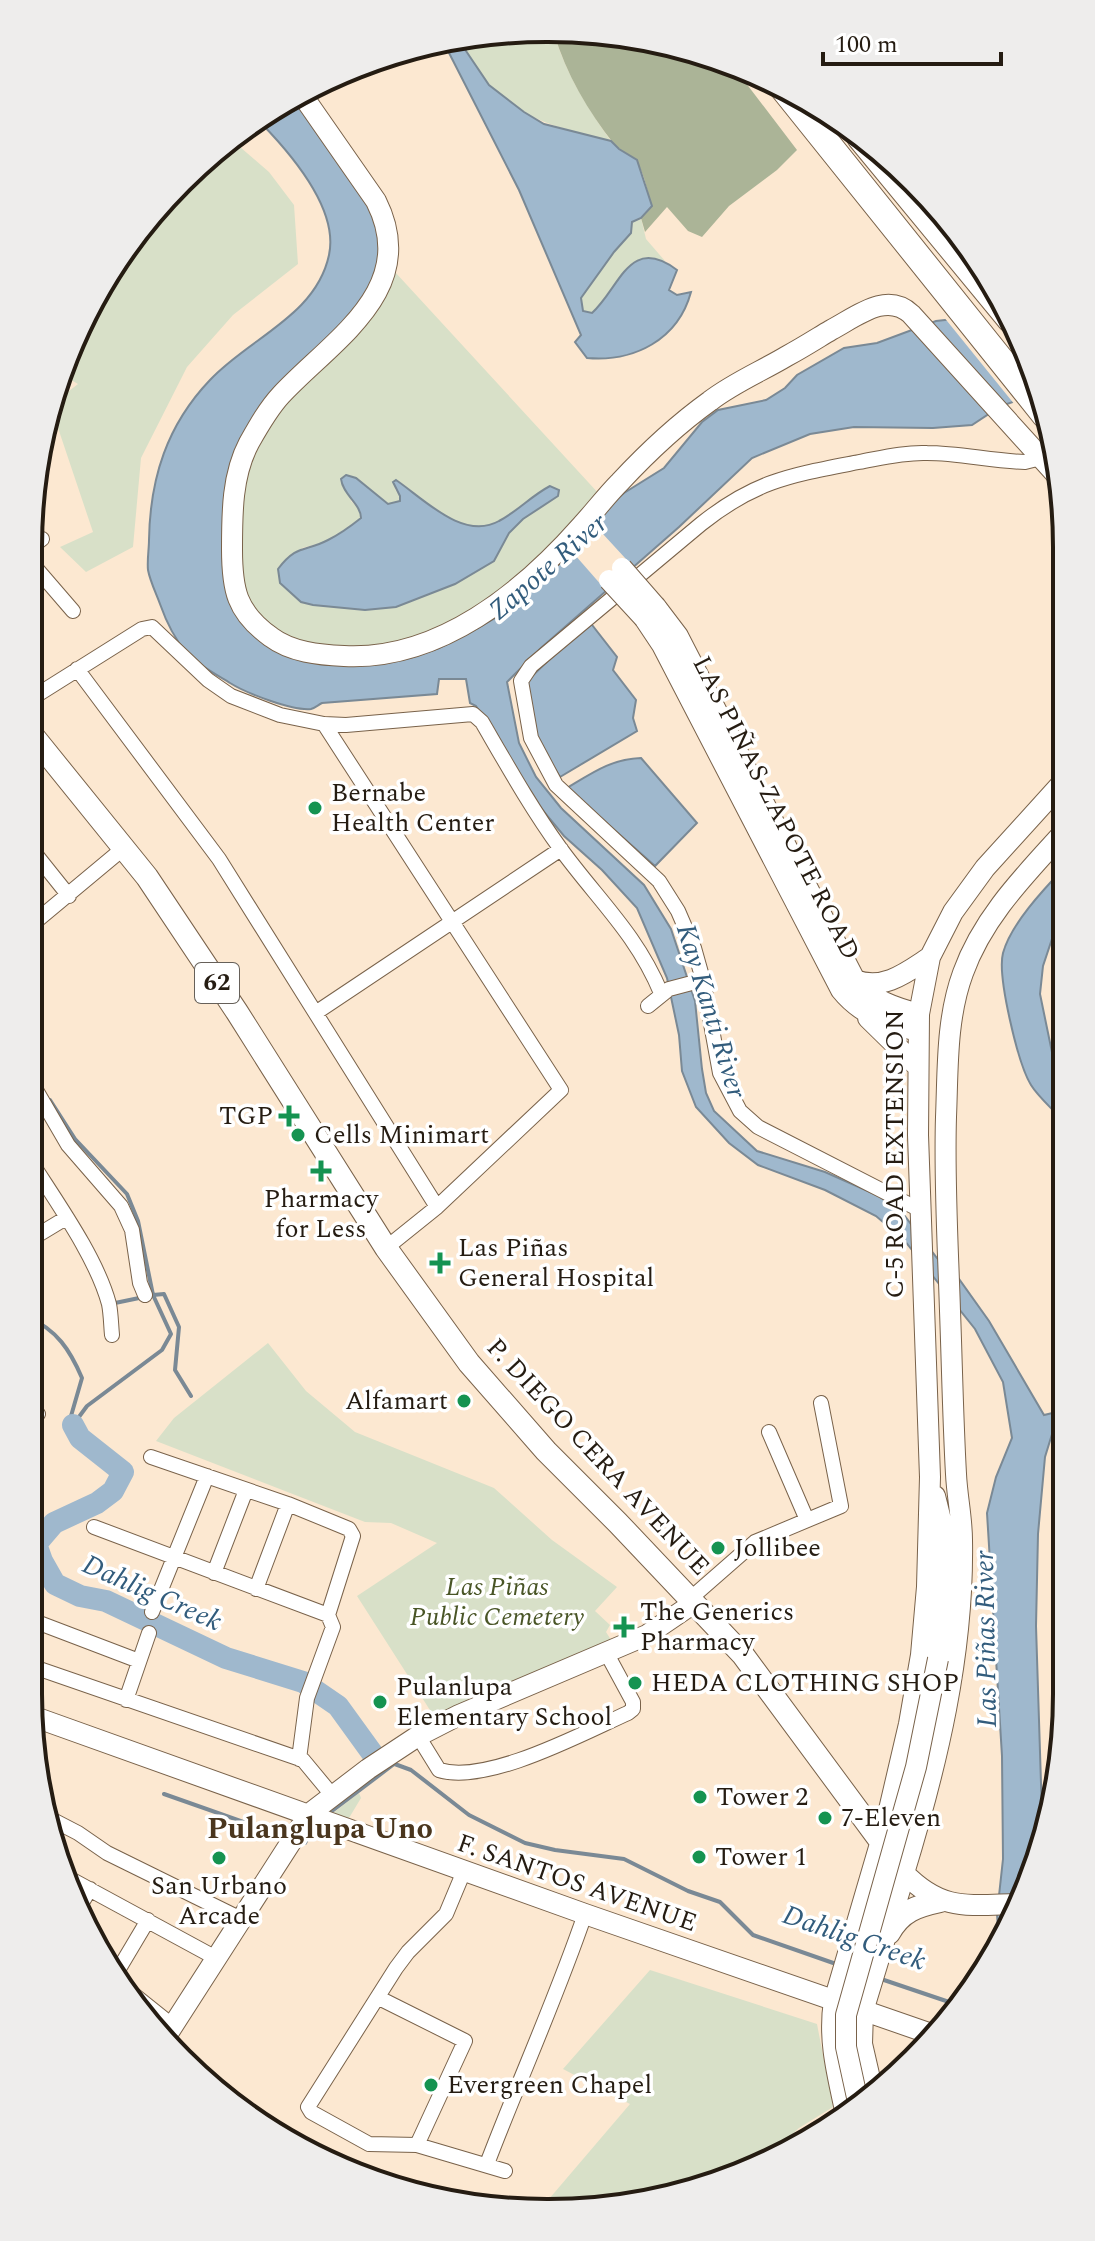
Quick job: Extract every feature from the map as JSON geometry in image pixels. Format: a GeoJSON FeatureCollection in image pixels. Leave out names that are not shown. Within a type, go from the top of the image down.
{"type":"FeatureCollection","features":[{"type":"Feature","properties":{"kind":"highway"},"geometry":{"type":"LineString","coordinates":[[801,110],[1029,395]]}},
{"type":"Feature","properties":{"kind":"highway"},"geometry":{"type":"LineString","coordinates":[[900,185],[968,267]]}},
{"type":"Feature","properties":{"kind":"main road"},"geometry":{"type":"LineString","coordinates":[[308,103],[376,201],[382,214],[388,255],[381,284],[366,310],[344,336],[280,396],[241,460],[233,498],[233,590],[249,616],[284,645],[321,655],[369,656],[410,647],[462,626],[508,596],[528,578],[580,528],[628,474],[710,400],[868,310],[893,303],[911,314],[1046,463]]}},
{"type":"Feature","properties":{"kind":"main road","name":"LAS PIÑAS-ZAPOTE ROAD"},"geometry":{"type":"LineString","coordinates":[[616,574],[650,612],[678,636],[855,980],[867,993],[919,1022]]}},
{"type":"Feature","properties":{"kind":"main road","name":"LAS PIÑAS-ZAPOTE ROAD"},"geometry":{"type":"LineString","coordinates":[[650,612],[662,645],[841,990],[857,1007],[877,1019],[919,1022]]}},
{"type":"Feature","properties":{"kind":"main road","name":"P. DIEGO CERA AVENUE"},"geometry":{"type":"LineString","coordinates":[[42,747],[125,847],[237,1012],[386,1248],[469,1363],[518,1420],[692,1600],[769,1688],[904,1873],[924,1892],[940,1901]]}},
{"type":"Feature","properties":{"kind":"main road","name":"C-5 ROAD EXTENSION"},"geometry":{"type":"LineString","coordinates":[[844,2102],[832,2046],[831,2024],[881,1844],[909,1724],[921,1655],[927,1587],[930,1477],[920,1215],[919,1022],[930,957],[953,912],[985,868],[1053,793]]}},
{"type":"Feature","properties":{"kind":"main road","name":"C-5 ROAD EXTENSION"},"geometry":{"type":"LineString","coordinates":[[870,2083],[861,2044],[865,2001],[943,1729],[959,1624],[962,1537],[956,1476],[947,1210],[950,1037],[962,974],[972,950],[997,908],[1053,844]]}},
{"type":"Feature","properties":{"kind":"main road"},"geometry":{"type":"LineString","coordinates":[[855,980],[871,984],[887,982],[930,957]]}},
{"type":"Feature","properties":{"kind":"main road"},"geometry":{"type":"LineString","coordinates":[[857,1007],[918,1067]]}},
{"type":"Feature","properties":{"kind":"main road"},"geometry":{"type":"LineString","coordinates":[[920,1215],[947,1210]]}},
{"type":"Feature","properties":{"kind":"main road","name":"C-5 ROAD EXTENSION"},"geometry":{"type":"LineString","coordinates":[[856,2094],[846,2047],[846,2015],[904,1813],[928,1713],[938,1659],[944,1532],[956,1476]]}},
{"type":"Feature","properties":{"kind":"main road","name":"C-5 ROAD EXTENSION"},"geometry":{"type":"LineString","coordinates":[[930,1477],[944,1532]]}},
{"type":"Feature","properties":{"kind":"main road"},"geometry":{"type":"LineString","coordinates":[[170,2030],[309,1814],[332,1795],[418,1736],[459,1715],[647,1635],[692,1600]]}},
{"type":"Feature","properties":{"kind":"main road","name":"F. SANTOS AVENUE"},"geometry":{"type":"LineString","coordinates":[[43,1720],[585,1914],[865,2001],[925,2030]]}},
{"type":"Feature","properties":{"kind":"main road"},"geometry":{"type":"LineString","coordinates":[[878,1957],[900,1916],[916,1907],[940,1901],[1007,1904]]}},
{"type":"Feature","properties":{"kind":"street"},"geometry":{"type":"LineString","coordinates":[[920,1215],[758,1127],[740,1111],[720,1073],[694,948],[678,911],[659,881],[556,785],[531,738],[521,681],[526,673],[713,514],[758,486],[792,475],[905,454],[927,453],[1025,462],[1034,451]]}},
{"type":"Feature","properties":{"kind":"street"},"geometry":{"type":"LineString","coordinates":[[42,575],[73,611]]}},
{"type":"Feature","properties":{"kind":"street"},"geometry":{"type":"LineString","coordinates":[[42,692],[142,629],[152,627],[208,680],[231,696],[280,715],[324,724],[473,714],[482,722],[561,849],[639,948],[665,991]]}},
{"type":"Feature","properties":{"kind":"street"},"geometry":{"type":"LineString","coordinates":[[77,669],[219,859],[437,1207]]}},
{"type":"Feature","properties":{"kind":"street"},"geometry":{"type":"LineString","coordinates":[[324,724],[561,1090],[437,1207],[386,1248]]}},
{"type":"Feature","properties":{"kind":"street"},"geometry":{"type":"LineString","coordinates":[[42,917],[125,847]]}},
{"type":"Feature","properties":{"kind":"street"},"geometry":{"type":"LineString","coordinates":[[317,1012],[561,849]]}},
{"type":"Feature","properties":{"kind":"street"},"geometry":{"type":"LineString","coordinates":[[42,864],[69,896]]}},
{"type":"Feature","properties":{"kind":"street"},"geometry":{"type":"LineString","coordinates":[[648,1006],[665,991],[700,980]]}},
{"type":"Feature","properties":{"kind":"street"},"geometry":{"type":"LineString","coordinates":[[42,1100],[68,1145],[121,1206],[132,1230],[140,1283],[145,1295]]}},
{"type":"Feature","properties":{"kind":"street"},"geometry":{"type":"LineString","coordinates":[[42,1179],[97,1273],[109,1305],[112,1335]]}},
{"type":"Feature","properties":{"kind":"street"},"geometry":{"type":"LineString","coordinates":[[42,1233],[66,1218]]}},
{"type":"Feature","properties":{"kind":"street"},"geometry":{"type":"LineString","coordinates":[[692,1600],[755,1542],[841,1506],[821,1403]]}},
{"type":"Feature","properties":{"kind":"street"},"geometry":{"type":"LineString","coordinates":[[769,1432],[807,1520]]}},
{"type":"Feature","properties":{"kind":"street"},"geometry":{"type":"LineString","coordinates":[[151,1457],[288,1504],[349,1529],[353,1536],[328,1615],[333,1627],[307,1698],[299,1759]]}},
{"type":"Feature","properties":{"kind":"street"},"geometry":{"type":"LineString","coordinates":[[152,1612],[207,1476]]}},
{"type":"Feature","properties":{"kind":"street"},"geometry":{"type":"LineString","coordinates":[[214,1573],[246,1490]]}},
{"type":"Feature","properties":{"kind":"street"},"geometry":{"type":"LineString","coordinates":[[256,1589],[288,1504]]}},
{"type":"Feature","properties":{"kind":"street"},"geometry":{"type":"LineString","coordinates":[[94,1527],[328,1615]]}},
{"type":"Feature","properties":{"kind":"street"},"geometry":{"type":"LineString","coordinates":[[42,1624],[139,1661]]}},
{"type":"Feature","properties":{"kind":"street"},"geometry":{"type":"LineString","coordinates":[[126,1700],[149,1633]]}},
{"type":"Feature","properties":{"kind":"street"},"geometry":{"type":"LineString","coordinates":[[418,1736],[439,1770],[450,1774],[503,1766],[601,1725],[633,1709],[607,1654]]}},
{"type":"Feature","properties":{"kind":"street"},"geometry":{"type":"LineString","coordinates":[[42,1670],[303,1760],[332,1795]]}},
{"type":"Feature","properties":{"kind":"street"},"geometry":{"type":"LineString","coordinates":[[59,1823],[107,1853],[241,1919]]}},
{"type":"Feature","properties":{"kind":"street"},"geometry":{"type":"LineString","coordinates":[[464,1871],[446,1914],[408,1952],[308,2107],[311,2112],[369,2144],[417,2145],[505,2171]]}},
{"type":"Feature","properties":{"kind":"street"},"geometry":{"type":"LineString","coordinates":[[79,1883],[216,1958]]}},
{"type":"Feature","properties":{"kind":"street"},"geometry":{"type":"LineString","coordinates":[[85,1898],[90,1889]]}},
{"type":"Feature","properties":{"kind":"street"},"geometry":{"type":"LineString","coordinates":[[487,2164],[585,1914]]}},
{"type":"Feature","properties":{"kind":"street"},"geometry":{"type":"LineString","coordinates":[[121,1965],[148,1920]]}},
{"type":"Feature","properties":{"kind":"street"},"geometry":{"type":"LineString","coordinates":[[379,1998],[465,2041],[417,2145]]}},
{"type":"Feature","properties":{"kind":"green space"},"geometry":{"type":"Polygon","coordinates":[[[557,42],[578,89],[611,141],[544,122],[528,114],[499,95],[465,49],[514,43],[557,42]]]}},
{"type":"Feature","properties":{"kind":"green space"},"geometry":{"type":"Polygon","coordinates":[[[557,42],[646,52],[741,80],[797,150],[777,170],[729,206],[702,237],[688,231],[667,207],[645,232],[641,218],[652,206],[638,164],[614,144],[595,118],[565,63],[557,42]]]}},
{"type":"Feature","properties":{"kind":"green space"},"geometry":{"type":"Polygon","coordinates":[[[239,146],[269,172],[294,205],[298,264],[233,315],[187,367],[141,458],[133,547],[86,572],[60,547],[93,532],[57,425],[67,393],[78,384],[71,380],[80,354],[127,267],[167,214],[239,146]]]}},
{"type":"Feature","properties":{"kind":"green space"},"geometry":{"type":"Polygon","coordinates":[[[641,218],[646,239],[665,261],[652,259],[592,314],[583,311],[581,298],[631,233],[632,222],[641,218]]]}},
{"type":"Feature","properties":{"kind":"green space"},"geometry":{"type":"Polygon","coordinates":[[[395,272],[600,495],[524,575],[457,621],[405,640],[370,648],[313,648],[270,627],[244,599],[239,512],[248,461],[280,405],[388,286],[395,272]],[[346,475],[351,501],[361,511],[362,518],[325,542],[302,548],[280,583],[301,602],[365,610],[396,607],[455,584],[494,561],[509,533],[523,519],[558,496],[495,523],[468,525],[443,514],[397,480],[395,489],[401,497],[400,502],[388,504],[356,478],[346,475]]]}},
{"type":"Feature","properties":{"kind":"green space","name":"Las Piñas Public Cemetery"},"geometry":{"type":"Polygon","coordinates":[[[268,1343],[306,1391],[355,1432],[494,1488],[552,1540],[617,1587],[595,1611],[610,1625],[606,1632],[613,1643],[435,1718],[357,1596],[437,1543],[391,1523],[365,1522],[156,1441],[174,1418],[268,1343]]]}},
{"type":"Feature","properties":{"kind":"green space"},"geometry":{"type":"Polygon","coordinates":[[[359,1793],[361,1798],[346,1823],[328,1817],[359,1793]]]}},
{"type":"Feature","properties":{"kind":"green space"},"geometry":{"type":"Polygon","coordinates":[[[650,1970],[817,2024],[833,2107],[771,2147],[710,2172],[613,2195],[549,2199],[630,2104],[563,2069],[650,1970]]]}},
{"type":"Feature","properties":{"kind":"water"},"geometry":{"type":"Polygon","coordinates":[[[465,49],[489,85],[544,124],[611,141],[637,160],[652,206],[641,218],[632,222],[631,233],[581,298],[583,311],[592,313],[636,261],[647,258],[661,260],[677,270],[669,290],[677,295],[691,292],[685,309],[665,335],[637,352],[587,358],[575,342],[581,335],[519,190],[449,52],[465,49]]]}},
{"type":"Feature","properties":{"kind":"water"},"geometry":{"type":"Polygon","coordinates":[[[303,106],[371,206],[382,251],[369,295],[256,420],[226,584],[292,657],[327,665],[410,658],[467,634],[527,595],[559,564],[610,505],[664,468],[702,422],[718,410],[766,400],[785,388],[797,375],[844,348],[877,343],[936,321],[954,319],[1009,341],[1015,354],[1030,396],[1001,406],[972,425],[854,427],[810,434],[752,458],[507,682],[519,743],[536,777],[561,808],[644,885],[671,929],[695,1001],[706,1093],[714,1111],[757,1151],[825,1172],[879,1196],[904,1215],[937,1258],[959,1279],[989,1321],[1044,1415],[1053,1413],[1053,1431],[1045,1457],[1038,1534],[1036,1626],[1041,1799],[1026,1856],[998,1923],[1003,1859],[1002,1756],[987,1513],[996,1477],[1012,1438],[1003,1382],[975,1329],[904,1240],[876,1216],[825,1190],[758,1165],[729,1143],[696,1107],[682,1071],[679,1035],[667,978],[637,908],[602,870],[564,836],[530,795],[476,706],[470,703],[466,679],[439,679],[437,694],[322,703],[311,709],[303,709],[258,696],[207,669],[182,647],[165,617],[148,566],[153,495],[157,474],[172,434],[182,415],[210,380],[296,310],[322,276],[329,255],[327,219],[320,201],[286,151],[266,128],[303,106]]]}},
{"type":"Feature","properties":{"kind":"water"},"geometry":{"type":"Polygon","coordinates":[[[346,475],[356,478],[388,504],[400,501],[393,482],[396,480],[444,515],[472,526],[499,521],[550,486],[559,490],[558,496],[523,519],[509,533],[494,561],[455,584],[396,607],[365,610],[301,602],[280,583],[278,569],[296,552],[328,540],[361,518],[342,485],[341,479],[346,475]]]}},
{"type":"Feature","properties":{"kind":"water"},"geometry":{"type":"Polygon","coordinates":[[[589,621],[617,657],[613,670],[636,700],[633,718],[637,731],[560,777],[535,737],[525,683],[589,621]]]}},
{"type":"Feature","properties":{"kind":"water"},"geometry":{"type":"Polygon","coordinates":[[[641,758],[697,823],[655,866],[567,788],[611,764],[641,758]]]}},
{"type":"Feature","properties":{"kind":"water"},"geometry":{"type":"Polygon","coordinates":[[[1053,880],[1053,936],[1043,966],[1040,994],[1053,1057],[1053,1110],[1034,1090],[1020,1059],[1003,980],[1003,953],[1007,942],[1053,880]]]}},
{"type":"Feature","properties":{"kind":"pier"},"geometry":{"type":"Polygon","coordinates":[[[943,316],[996,316],[1015,354],[1031,400],[1015,405],[943,316]]]}},
{"type":"Feature","properties":{"kind":"pier"},"geometry":{"type":"Polygon","coordinates":[[[591,521],[637,571],[610,595],[568,547],[591,521]]]}},
{"type":"Feature","properties":{"kind":"waterway","name":"Dahlig Creek"},"geometry":{"type":"LineString","coordinates":[[50,1100],[75,1139],[127,1194],[138,1221],[153,1295],[171,1334],[162,1350],[87,1406],[73,1425]]}},
{"type":"Feature","properties":{"kind":"waterway"},"geometry":{"type":"LineString","coordinates":[[153,1295],[164,1294],[179,1327],[175,1370],[191,1396]]}},
{"type":"Feature","properties":{"kind":"waterway"},"geometry":{"type":"LineString","coordinates":[[115,1303],[144,1297]]}},
{"type":"Feature","properties":{"kind":"waterway","name":"Dahlig Creek"},"geometry":{"type":"LineString","coordinates":[[42,1325],[61,1342],[82,1378],[71,1416],[73,1425]]}},
{"type":"Feature","properties":{"kind":"waterway","name":"Dahlig Creek"},"geometry":{"type":"LineString","coordinates":[[42,1537],[54,1523],[97,1503],[113,1491],[123,1472],[80,1438],[73,1425]]}},
{"type":"Feature","properties":{"kind":"waterway","name":"Dahlig Creek"},"geometry":{"type":"LineString","coordinates":[[42,1561],[55,1584],[80,1596],[106,1601],[226,1658],[303,1682],[338,1706],[372,1753]]}},
{"type":"Feature","properties":{"kind":"waterway","name":"Dahlig Creek"},"geometry":{"type":"LineString","coordinates":[[392,1763],[411,1770],[469,1815],[525,1843],[624,1859],[688,1891],[720,1902],[753,1935],[839,1965]]}},
{"type":"Feature","properties":{"kind":"waterway","name":"Dahlig Creek"},"geometry":{"type":"LineString","coordinates":[[328,1814],[394,1764]]}},
{"type":"Feature","properties":{"kind":"waterway","name":"Dahlig Creek"},"geometry":{"type":"LineString","coordinates":[[164,1794],[278,1834]]}},
{"type":"Feature","properties":{"kind":"waterway","name":"Dahlig Creek"},"geometry":{"type":"LineString","coordinates":[[301,1842],[305,1843],[313,1827]]}},
{"type":"Feature","properties":{"kind":"waterway","name":"Dahlig Creek"},"geometry":{"type":"LineString","coordinates":[[881,1979],[948,2002]]}},
{"type":"Feature","properties":{"kind":"place","name":"Bernabe Health Center"},"geometry":{"type":"Point","coordinates":[315,808]}},
{"type":"Feature","properties":{"kind":"place","name":"TGP"},"geometry":{"type":"Point","coordinates":[289,1116]}},
{"type":"Feature","properties":{"kind":"place","name":"Cells Minimart"},"geometry":{"type":"Point","coordinates":[298,1135]}},
{"type":"Feature","properties":{"kind":"place","name":"Pharmacy for Less"},"geometry":{"type":"Point","coordinates":[321,1171]}},
{"type":"Feature","properties":{"kind":"place","name":"Las Piñas General Hospital"},"geometry":{"type":"Point","coordinates":[440,1263]}},
{"type":"Feature","properties":{"kind":"place","name":"Alfamart"},"geometry":{"type":"Point","coordinates":[464,1401]}},
{"type":"Feature","properties":{"kind":"place","name":"Jollibee"},"geometry":{"type":"Point","coordinates":[718,1548]}},
{"type":"Feature","properties":{"kind":"place","name":"The Generics Pharmacy"},"geometry":{"type":"Point","coordinates":[624,1627]}},
{"type":"Feature","properties":{"kind":"place","name":"HEDA CLOTHING SHOP"},"geometry":{"type":"Point","coordinates":[635,1683]}},
{"type":"Feature","properties":{"kind":"place","name":"Pulanlupa Elementary School"},"geometry":{"type":"Point","coordinates":[380,1702]}},
{"type":"Feature","properties":{"kind":"place","name":"Tower 2"},"geometry":{"type":"Point","coordinates":[700,1797]}},
{"type":"Feature","properties":{"kind":"place","name":"7-Eleven"},"geometry":{"type":"Point","coordinates":[825,1818]}},
{"type":"Feature","properties":{"kind":"place","name":"Tower 1"},"geometry":{"type":"Point","coordinates":[699,1857]}},
{"type":"Feature","properties":{"kind":"place","name":"San Urbano Arcade"},"geometry":{"type":"Point","coordinates":[219,1858]}},
{"type":"Feature","properties":{"kind":"place","name":"Evergreen Chapel"},"geometry":{"type":"Point","coordinates":[431,2085]}},
{"type":"Feature","properties":{"kind":"district","name":"Pulanglupa Uno"},"geometry":{"type":"Point","coordinates":[320,1829]}},
{"type":"Feature","properties":{"kind":"water label","name":"Zapote River"},"geometry":{"type":"Point","coordinates":[548,567]}},
{"type":"Feature","properties":{"kind":"water label","name":"Kay Kanti River"},"geometry":{"type":"Point","coordinates":[711,1011]}},
{"type":"Feature","properties":{"kind":"water label","name":"Las Piñas River"},"geometry":{"type":"Point","coordinates":[986,1639]}}]}
